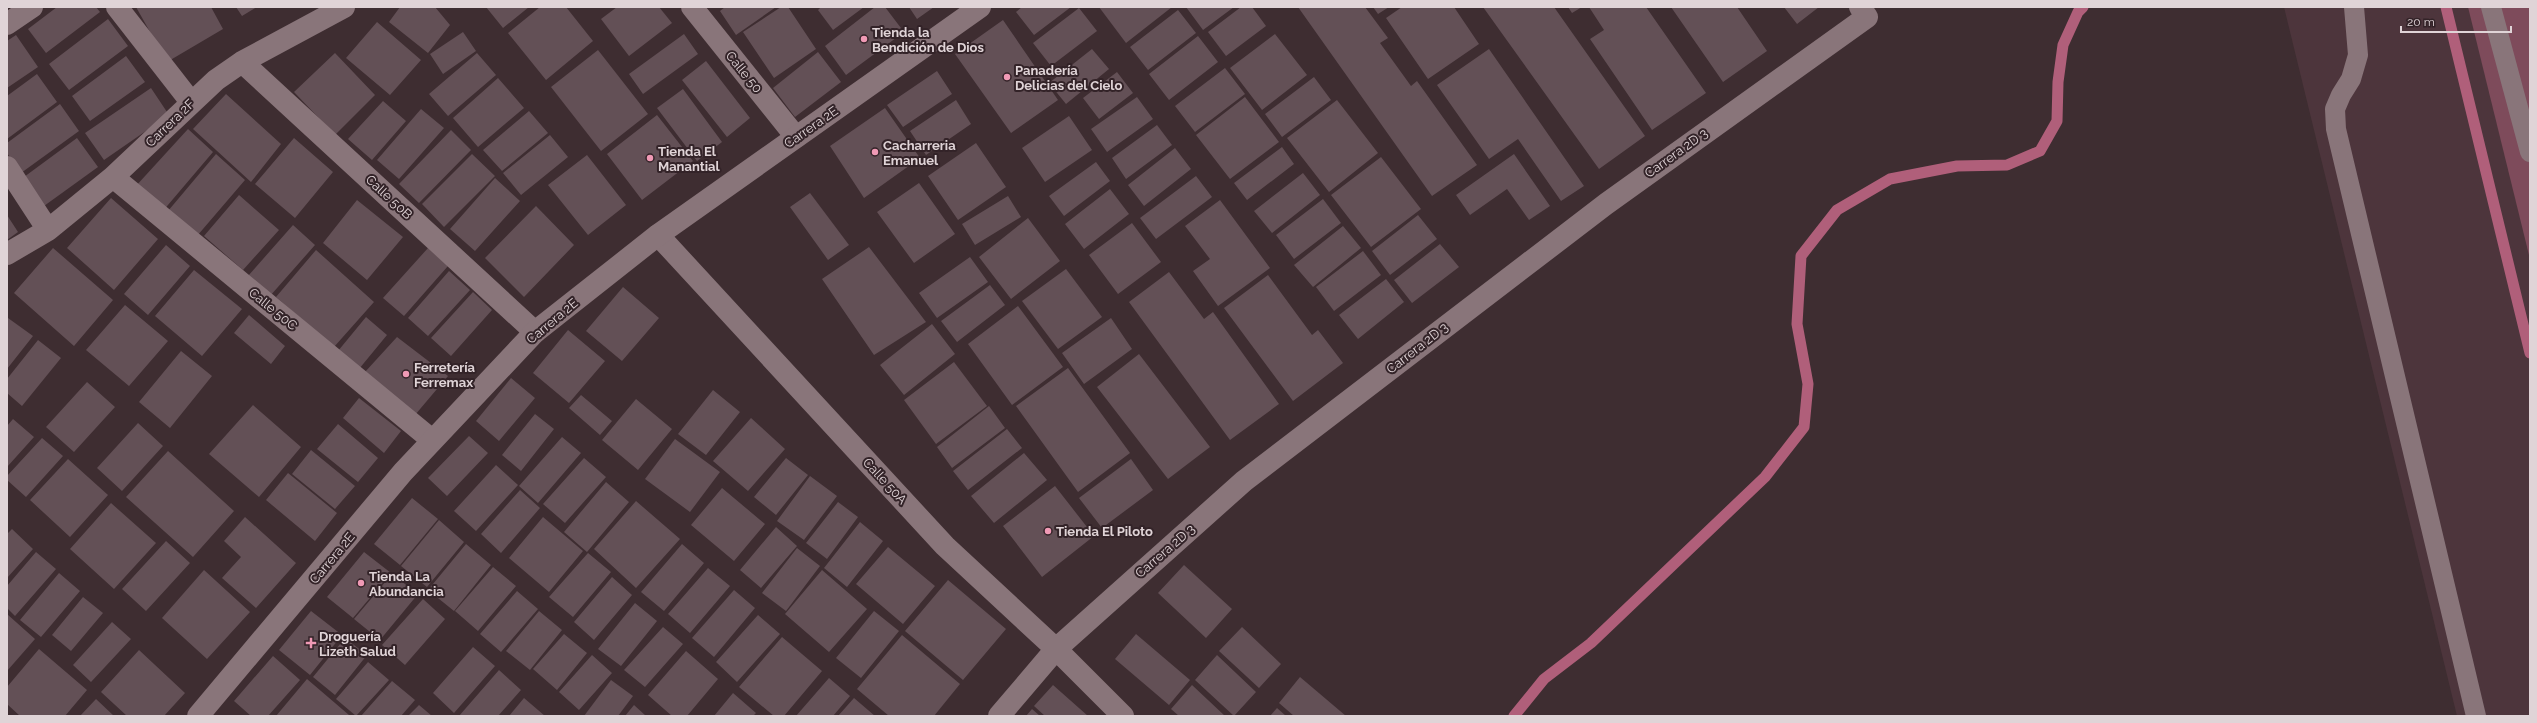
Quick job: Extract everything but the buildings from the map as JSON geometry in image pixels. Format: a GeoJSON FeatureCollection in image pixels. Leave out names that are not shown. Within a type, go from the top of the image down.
{"type":"FeatureCollection","features":[{"type":"Feature","properties":{"kind":"street"},"geometry":{"type":"LineString","coordinates":[[7,24],[32,7]]}},
{"type":"Feature","properties":{"kind":"street"},"geometry":{"type":"LineString","coordinates":[[117,7],[192,102]]}},
{"type":"Feature","properties":{"kind":"street","name":"Calle 50"},"geometry":{"type":"LineString","coordinates":[[692,7],[796,136]]}},
{"type":"Feature","properties":{"kind":"street","name":"Carrera 2E"},"geometry":{"type":"LineString","coordinates":[[198,716],[432,440],[535,332],[658,235],[980,7]]}},
{"type":"Feature","properties":{"kind":"street","name":"Carrera 2F"},"geometry":{"type":"LineString","coordinates":[[7,254],[48,230],[113,177],[216,80],[242,62],[339,8]]}},
{"type":"Feature","properties":{"kind":"street","name":"Carrera 2D 3"},"geometry":{"type":"LineString","coordinates":[[999,716],[1056,649],[1244,482],[1600,208],[1863,12]]}},
{"type":"Feature","properties":{"kind":"street","name":"Calle 50B"},"geometry":{"type":"LineString","coordinates":[[242,62],[535,332]]}},
{"type":"Feature","properties":{"kind":"street"},"geometry":{"type":"LineString","coordinates":[[7,167],[48,230]]}},
{"type":"Feature","properties":{"kind":"street","name":"Calle 50C"},"geometry":{"type":"LineString","coordinates":[[113,177],[432,440]]}},
{"type":"Feature","properties":{"kind":"street","name":"Calle 50A"},"geometry":{"type":"LineString","coordinates":[[658,235],[945,546],[1056,649],[1123,716]]}},
{"type":"Feature","properties":{"kind":"lane"},"geometry":{"type":"LineString","coordinates":[[2354,7],[2358,55],[2351,79],[2340,95],[2335,110],[2336,129],[2476,716]]}},
{"type":"Feature","properties":{"kind":"lane"},"geometry":{"type":"LineString","coordinates":[[2491,7],[2530,152]]}},
{"type":"Feature","properties":{"kind":"shaded area"},"geometry":{"type":"Polygon","coordinates":[[[2284,7],[2530,7],[2530,716],[2457,716],[2284,7]]]}},
{"type":"Feature","properties":{"kind":"shaded area"},"geometry":{"type":"Polygon","coordinates":[[[2468,7],[2530,7],[2530,259],[2468,7]]]}},
{"type":"Feature","properties":{"kind":"waterway"},"geometry":{"type":"LineString","coordinates":[[1514,716],[1544,679],[1591,643],[1765,477],[1804,427],[1808,384],[1797,324],[1801,256],[1837,210],[1890,179],[1957,166],[2007,165],[2040,151],[2057,121],[2058,82],[2063,45],[2078,12],[2083,7]]}},
{"type":"Feature","properties":{"kind":"waterway"},"geometry":{"type":"LineString","coordinates":[[2446,7],[2530,353]]}},
{"type":"Feature","properties":{"kind":"place","name":"Tienda la Bendición de Dios"},"geometry":{"type":"Point","coordinates":[864,39]}},
{"type":"Feature","properties":{"kind":"place","name":"Panadería Delicias del Cielo"},"geometry":{"type":"Point","coordinates":[1007,77]}},
{"type":"Feature","properties":{"kind":"place","name":"Cacharreria Emanuel"},"geometry":{"type":"Point","coordinates":[875,152]}},
{"type":"Feature","properties":{"kind":"place","name":"Tienda El Manantial"},"geometry":{"type":"Point","coordinates":[650,158]}},
{"type":"Feature","properties":{"kind":"place","name":"Ferretería Ferremax"},"geometry":{"type":"Point","coordinates":[406,374]}},
{"type":"Feature","properties":{"kind":"place","name":"Tienda El Piloto"},"geometry":{"type":"Point","coordinates":[1048,531]}},
{"type":"Feature","properties":{"kind":"place","name":"Tienda La Abundancia"},"geometry":{"type":"Point","coordinates":[361,583]}},
{"type":"Feature","properties":{"kind":"place","name":"Droguería Lizeth Salud"},"geometry":{"type":"Point","coordinates":[311,643]}}]}
